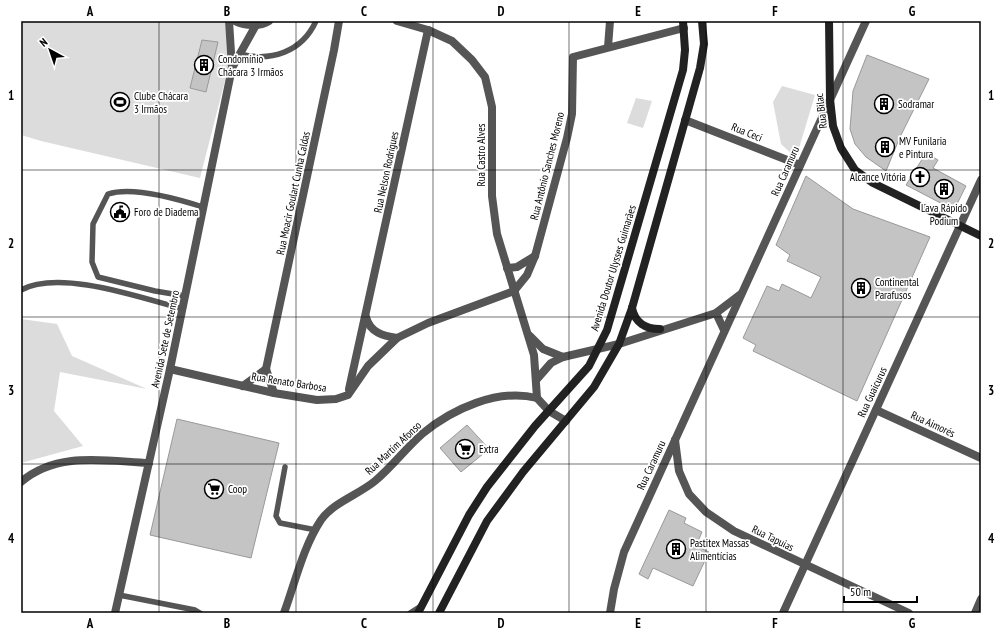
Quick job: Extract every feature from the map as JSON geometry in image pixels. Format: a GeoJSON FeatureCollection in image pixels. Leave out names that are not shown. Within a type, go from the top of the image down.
{"type":"FeatureCollection","features":[{"type":"Feature","properties":{"kind":"main road"},"geometry":{"type":"LineString","coordinates":[[439,613],[487,521],[523,472],[594,387],[619,344],[632,308],[700,68],[704,44],[702,21]]}},
{"type":"Feature","properties":{"kind":"main road","name":"Rua Bilac"},"geometry":{"type":"LineString","coordinates":[[829,21],[830,99],[833,126],[841,148],[855,170],[873,183],[981,236]]}},
{"type":"Feature","properties":{"kind":"main road","name":"Avenida Doutor Ulysses Guimarães"},"geometry":{"type":"LineString","coordinates":[[420,609],[469,515],[484,492],[507,460],[589,366],[607,330],[683,70],[685,50],[684,25]]}},
{"type":"Feature","properties":{"kind":"main road"},"geometry":{"type":"LineString","coordinates":[[632,308],[635,317],[642,325],[650,329],[660,329]]}},
{"type":"Feature","properties":{"kind":"street","name":"Avenida Sete de Setembro"},"geometry":{"type":"LineString","coordinates":[[115,613],[183,309],[232,68],[228,21]]}},
{"type":"Feature","properties":{"kind":"street"},"geometry":{"type":"LineString","coordinates":[[235,21],[246,25],[256,25],[269,21]]}},
{"type":"Feature","properties":{"kind":"street","name":"Rua Moacir Goulart Cunha Caldas"},"geometry":{"type":"LineString","coordinates":[[266,369],[339,21]]}},
{"type":"Feature","properties":{"kind":"street","name":"Rua Castro Alves"},"geometry":{"type":"LineString","coordinates":[[396,21],[428,30],[452,41],[472,60],[485,77],[492,107],[492,196],[497,234],[534,355],[537,379],[537,398]]}},
{"type":"Feature","properties":{"kind":"street"},"geometry":{"type":"LineString","coordinates":[[610,21],[608,47],[684,25]]}},
{"type":"Feature","properties":{"kind":"street","name":"Rua Caramuru"},"geometry":{"type":"LineString","coordinates":[[610,613],[614,589],[624,552],[866,21]]}},
{"type":"Feature","properties":{"kind":"street","name":"Avenida Sete de Setembro"},"geometry":{"type":"LineString","coordinates":[[232,68],[256,25]]}},
{"type":"Feature","properties":{"kind":"street","name":"Rua Nelson Rodrigues"},"geometry":{"type":"LineString","coordinates":[[348,394],[428,30]]}},
{"type":"Feature","properties":{"kind":"street","name":"Rua Antônio Sanches Moreno"},"geometry":{"type":"LineString","coordinates":[[514,291],[527,275],[535,256],[567,138],[572,114],[573,57],[608,47]]}},
{"type":"Feature","properties":{"kind":"street","name":"Rua Ceci"},"geometry":{"type":"LineString","coordinates":[[685,120],[800,165]]}},
{"type":"Feature","properties":{"kind":"street","name":"Rua Guaicurus"},"geometry":{"type":"LineString","coordinates":[[783,613],[981,180]]}},
{"type":"Feature","properties":{"kind":"street"},"geometry":{"type":"LineString","coordinates":[[507,268],[517,267],[535,256]]}},
{"type":"Feature","properties":{"kind":"street"},"geometry":{"type":"LineString","coordinates":[[348,394],[368,366],[398,338],[428,323],[514,291]]}},
{"type":"Feature","properties":{"kind":"street"},"geometry":{"type":"LineString","coordinates":[[537,379],[551,363],[563,357],[619,344],[660,329],[716,313],[742,293]]}},
{"type":"Feature","properties":{"kind":"street"},"geometry":{"type":"LineString","coordinates":[[716,313],[724,330]]}},
{"type":"Feature","properties":{"kind":"street"},"geometry":{"type":"LineString","coordinates":[[366,317],[367,324],[373,330],[382,335],[398,338]]}},
{"type":"Feature","properties":{"kind":"street","name":"Rua Castro Alves"},"geometry":{"type":"LineString","coordinates":[[529,336],[543,349],[563,357]]}},
{"type":"Feature","properties":{"kind":"street","name":"Rua Renato Barbosa"},"geometry":{"type":"LineString","coordinates":[[170,369],[274,393],[328,400],[348,394]]}},
{"type":"Feature","properties":{"kind":"street"},"geometry":{"type":"LineString","coordinates":[[243,386],[266,369],[274,393]]}},
{"type":"Feature","properties":{"kind":"street","name":"Rua Martim Afonso"},"geometry":{"type":"LineString","coordinates":[[284,613],[316,530],[331,510],[374,482],[423,434],[441,421],[464,409],[507,395],[526,395],[537,398]]}},
{"type":"Feature","properties":{"kind":"street"},"geometry":{"type":"LineString","coordinates":[[537,398],[549,411],[566,421]]}},
{"type":"Feature","properties":{"kind":"street","name":"Rua Aimorés"},"geometry":{"type":"LineString","coordinates":[[876,410],[981,458]]}},
{"type":"Feature","properties":{"kind":"street","name":"Rua Tapuias"},"geometry":{"type":"LineString","coordinates":[[675,439],[679,471],[689,494],[706,512],[734,531],[805,566],[909,613]]}},
{"type":"Feature","properties":{"kind":"street"},"geometry":{"type":"LineString","coordinates":[[21,482],[30,474],[52,464],[76,459],[149,463]]}},
{"type":"Feature","properties":{"kind":"street"},"geometry":{"type":"LineString","coordinates":[[975,613],[981,599]]}},
{"type":"Feature","properties":{"kind":"lane"},"geometry":{"type":"LineString","coordinates":[[240,54],[263,58],[286,52],[306,38],[316,21]]}},
{"type":"Feature","properties":{"kind":"lane"},"geometry":{"type":"LineString","coordinates":[[185,296],[148,289],[96,275],[92,254],[93,224],[102,202],[108,194],[115,192],[144,193],[203,207]]}},
{"type":"Feature","properties":{"kind":"lane"},"geometry":{"type":"LineString","coordinates":[[21,290],[45,282],[82,284],[183,309]]}},
{"type":"Feature","properties":{"kind":"lane"},"geometry":{"type":"LineString","coordinates":[[285,467],[276,516],[280,523],[316,530]]}},
{"type":"Feature","properties":{"kind":"lane"},"geometry":{"type":"LineString","coordinates":[[119,595],[195,610],[200,613]]}},
{"type":"Feature","properties":{"kind":"lane"},"geometry":{"type":"LineString","coordinates":[[410,613],[420,609]]}},
{"type":"Feature","properties":{"kind":"shaded area","name":"Clube Chácara 3 Irmãos"},"geometry":{"type":"Polygon","coordinates":[[[21,21],[73,21],[77,23],[78,21],[225,21],[228,69],[200,178],[21,135],[21,21]]]}},
{"type":"Feature","properties":{"kind":"shaded area"},"geometry":{"type":"Polygon","coordinates":[[[782,86],[815,95],[796,158],[781,144],[773,102],[782,86]]]}},
{"type":"Feature","properties":{"kind":"shaded area"},"geometry":{"type":"Polygon","coordinates":[[[636,98],[652,101],[643,128],[627,123],[636,98]]]}},
{"type":"Feature","properties":{"kind":"shaded area"},"geometry":{"type":"Polygon","coordinates":[[[21,319],[57,324],[72,356],[147,389],[60,372],[54,411],[83,446],[21,463],[21,319]]]}},
{"type":"Feature","properties":{"kind":"building","name":"Condomínio Chácara 3 Irmãos"},"geometry":{"type":"Polygon","coordinates":[[[202,40],[218,42],[206,92],[190,88],[202,40]]]}},
{"type":"Feature","properties":{"kind":"building","name":"Sodramar"},"geometry":{"type":"Polygon","coordinates":[[[867,55],[929,79],[900,137],[886,171],[866,157],[855,144],[850,129],[853,91],[867,55]]]}},
{"type":"Feature","properties":{"kind":"building","name":"Lava Rápido Podium"},"geometry":{"type":"Polygon","coordinates":[[[926,153],[938,160],[933,168],[966,186],[954,210],[906,185],[926,153]]]}},
{"type":"Feature","properties":{"kind":"building","name":"Continental Parafusos"},"geometry":{"type":"Polygon","coordinates":[[[806,176],[853,209],[930,237],[857,401],[753,351],[756,345],[743,338],[767,286],[779,291],[782,284],[811,298],[821,277],[787,261],[790,255],[776,245],[806,176]]]}},
{"type":"Feature","properties":{"kind":"building","name":"Coop"},"geometry":{"type":"Polygon","coordinates":[[[177,419],[279,443],[251,558],[150,535],[177,419]]]}},
{"type":"Feature","properties":{"kind":"building","name":"Extra"},"geometry":{"type":"Polygon","coordinates":[[[467,425],[489,449],[461,472],[440,448],[467,425]]]}},
{"type":"Feature","properties":{"kind":"building","name":"Pastitex Massas Alimentícias"},"geometry":{"type":"Polygon","coordinates":[[[669,510],[686,518],[684,523],[702,532],[696,546],[709,552],[693,586],[653,568],[648,579],[639,574],[669,510]]]}},
{"type":"Feature","properties":{"kind":"place","name":"Condomínio Chácara 3 Irmãos"},"geometry":{"type":"Point","coordinates":[204,65]}},
{"type":"Feature","properties":{"kind":"place","name":"Clube Chácara 3 Irmãos"},"geometry":{"type":"Point","coordinates":[120,102]}},
{"type":"Feature","properties":{"kind":"place","name":"Sodramar"},"geometry":{"type":"Point","coordinates":[884,104]}},
{"type":"Feature","properties":{"kind":"place","name":"MV Funilaria e Pintura"},"geometry":{"type":"Point","coordinates":[885,147]}},
{"type":"Feature","properties":{"kind":"place","name":"Alcance Vitória"},"geometry":{"type":"Point","coordinates":[920,177]}},
{"type":"Feature","properties":{"kind":"place","name":"Lava Rápido Podium"},"geometry":{"type":"Point","coordinates":[944,189]}},
{"type":"Feature","properties":{"kind":"place","name":"Foro de Diadema"},"geometry":{"type":"Point","coordinates":[120,212]}},
{"type":"Feature","properties":{"kind":"place","name":"Continental Parafusos"},"geometry":{"type":"Point","coordinates":[861,288]}},
{"type":"Feature","properties":{"kind":"place","name":"Extra"},"geometry":{"type":"Point","coordinates":[465,449]}},
{"type":"Feature","properties":{"kind":"place","name":"Coop"},"geometry":{"type":"Point","coordinates":[214,489]}},
{"type":"Feature","properties":{"kind":"place","name":"Pastitex Massas Alimentícias"},"geometry":{"type":"Point","coordinates":[676,549]}}]}
